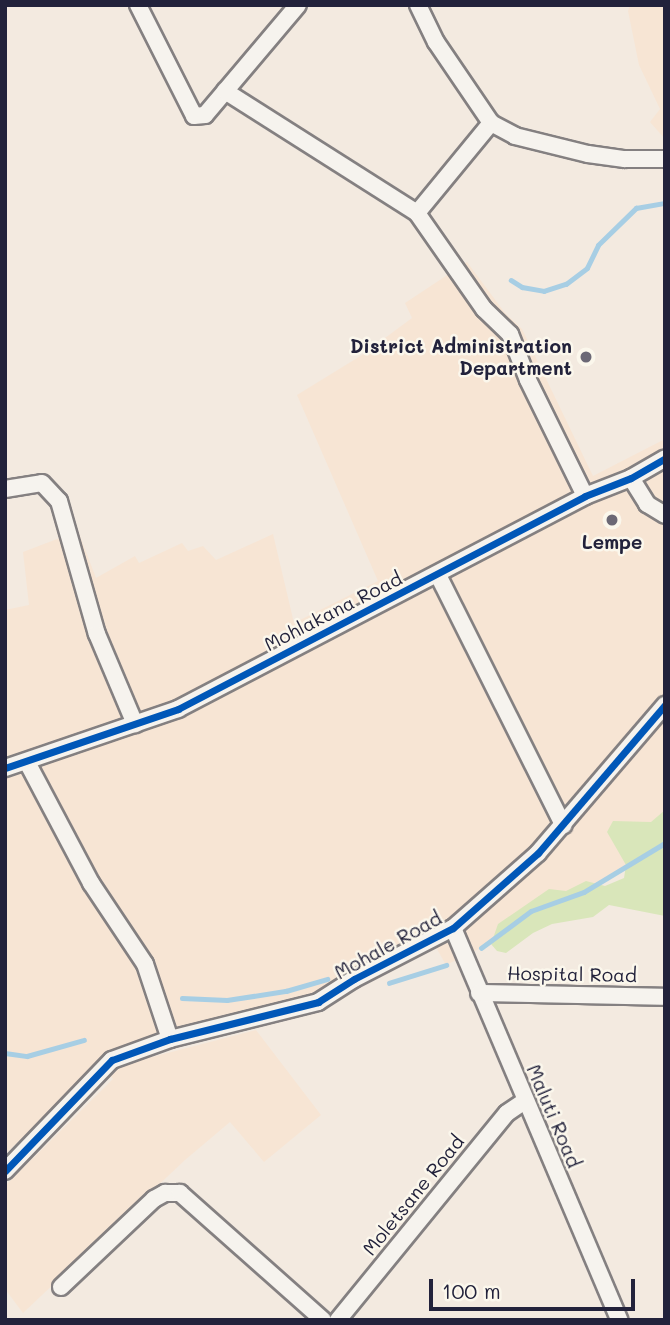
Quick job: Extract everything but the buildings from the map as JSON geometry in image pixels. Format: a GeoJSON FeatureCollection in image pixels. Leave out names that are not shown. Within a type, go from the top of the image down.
{"type":"FeatureCollection","features":[{"type":"Feature","properties":{"kind":"street"},"geometry":{"type":"LineString","coordinates":[[138,5],[194,116],[205,115],[298,5]]}},
{"type":"Feature","properties":{"kind":"street"},"geometry":{"type":"LineString","coordinates":[[418,5],[436,43],[491,123],[515,136],[560,148],[625,159],[665,159]]}},
{"type":"Feature","properties":{"kind":"street"},"geometry":{"type":"LineString","coordinates":[[225,92],[418,213],[484,309],[510,334],[528,380],[585,496]]}},
{"type":"Feature","properties":{"kind":"street"},"geometry":{"type":"LineString","coordinates":[[418,213],[491,123]]}},
{"type":"Feature","properties":{"kind":"street","name":"Mohlakana Road"},"geometry":{"type":"LineString","coordinates":[[5,768],[178,709],[585,496],[631,478],[665,458]]}},
{"type":"Feature","properties":{"kind":"street"},"geometry":{"type":"LineString","coordinates":[[631,478],[647,504],[665,515]]}},
{"type":"Feature","properties":{"kind":"street"},"geometry":{"type":"LineString","coordinates":[[5,489],[42,483],[59,501],[97,634],[135,724]]}},
{"type":"Feature","properties":{"kind":"street"},"geometry":{"type":"LineString","coordinates":[[438,575],[562,825]]}},
{"type":"Feature","properties":{"kind":"street","name":"Mohale Road"},"geometry":{"type":"LineString","coordinates":[[5,1171],[112,1060],[170,1039],[318,1002],[354,979],[453,928],[538,853],[665,705]]}},
{"type":"Feature","properties":{"kind":"street"},"geometry":{"type":"LineString","coordinates":[[27,762],[91,883],[145,964],[170,1039]]}},
{"type":"Feature","properties":{"kind":"street","name":"Maluti Road"},"geometry":{"type":"LineString","coordinates":[[453,928],[619,1320]]}},
{"type":"Feature","properties":{"kind":"street","name":"Hospital Road"},"geometry":{"type":"LineString","coordinates":[[479,993],[665,997]]}},
{"type":"Feature","properties":{"kind":"street","name":"Moletsane Road"},"geometry":{"type":"LineString","coordinates":[[338,1320],[507,1112],[525,1101]]}},
{"type":"Feature","properties":{"kind":"street"},"geometry":{"type":"LineString","coordinates":[[61,1287],[154,1199],[165,1193],[180,1193],[323,1320]]}},
{"type":"Feature","properties":{"kind":"shaded area"},"geometry":{"type":"Polygon","coordinates":[[[630,5],[665,5],[665,139],[650,122],[660,109],[639,65],[628,11],[630,5]]]}},
{"type":"Feature","properties":{"kind":"shaded area"},"geometry":{"type":"Polygon","coordinates":[[[467,262],[505,313],[522,329],[593,476],[665,439],[665,843],[584,892],[503,929],[481,948],[446,965],[428,933],[312,994],[160,1031],[107,1058],[5,1154],[5,610],[29,605],[23,552],[78,531],[96,578],[135,556],[139,563],[182,543],[188,551],[203,546],[216,560],[273,534],[294,623],[378,581],[297,395],[362,355],[412,318],[405,303],[467,262]]]}},
{"type":"Feature","properties":{"kind":"shaded area"},"geometry":{"type":"Polygon","coordinates":[[[256,1030],[321,1115],[264,1162],[230,1122],[185,1160],[23,1313],[5,1289],[5,1186],[113,1079],[109,1074],[129,1063],[256,1030]]]}},
{"type":"Feature","properties":{"kind":"green space"},"geometry":{"type":"Polygon","coordinates":[[[665,810],[665,916],[609,905],[593,917],[552,924],[533,933],[506,953],[497,951],[491,944],[498,924],[549,889],[566,891],[586,881],[605,886],[624,878],[626,865],[607,832],[613,821],[651,822],[665,810]]]}},
{"type":"Feature","properties":{"kind":"waterway"},"geometry":{"type":"LineString","coordinates":[[511,280],[522,287],[544,291],[566,284],[587,268],[598,245],[636,208],[665,203]]}},
{"type":"Feature","properties":{"kind":"waterway"},"geometry":{"type":"LineString","coordinates":[[481,948],[531,911],[584,892],[665,843]]}},
{"type":"Feature","properties":{"kind":"waterway"},"geometry":{"type":"LineString","coordinates":[[389,983],[446,965]]}},
{"type":"Feature","properties":{"kind":"waterway"},"geometry":{"type":"LineString","coordinates":[[182,998],[227,1000],[286,991],[327,979]]}},
{"type":"Feature","properties":{"kind":"waterway"},"geometry":{"type":"LineString","coordinates":[[5,1053],[27,1056],[84,1040]]}},
{"type":"Feature","properties":{"kind":"cycle path"},"geometry":{"type":"LineString","coordinates":[[5,768],[178,709],[585,496],[631,478],[665,458]]}},
{"type":"Feature","properties":{"kind":"cycle path"},"geometry":{"type":"LineString","coordinates":[[5,1171],[112,1060],[170,1039],[318,1002],[354,979],[453,928],[538,853],[665,705]]}},
{"type":"Feature","properties":{"kind":"place","name":"District Administration Department"},"geometry":{"type":"Point","coordinates":[586,357]}},
{"type":"Feature","properties":{"kind":"place","name":"Lempe"},"geometry":{"type":"Point","coordinates":[612,520]}}]}
